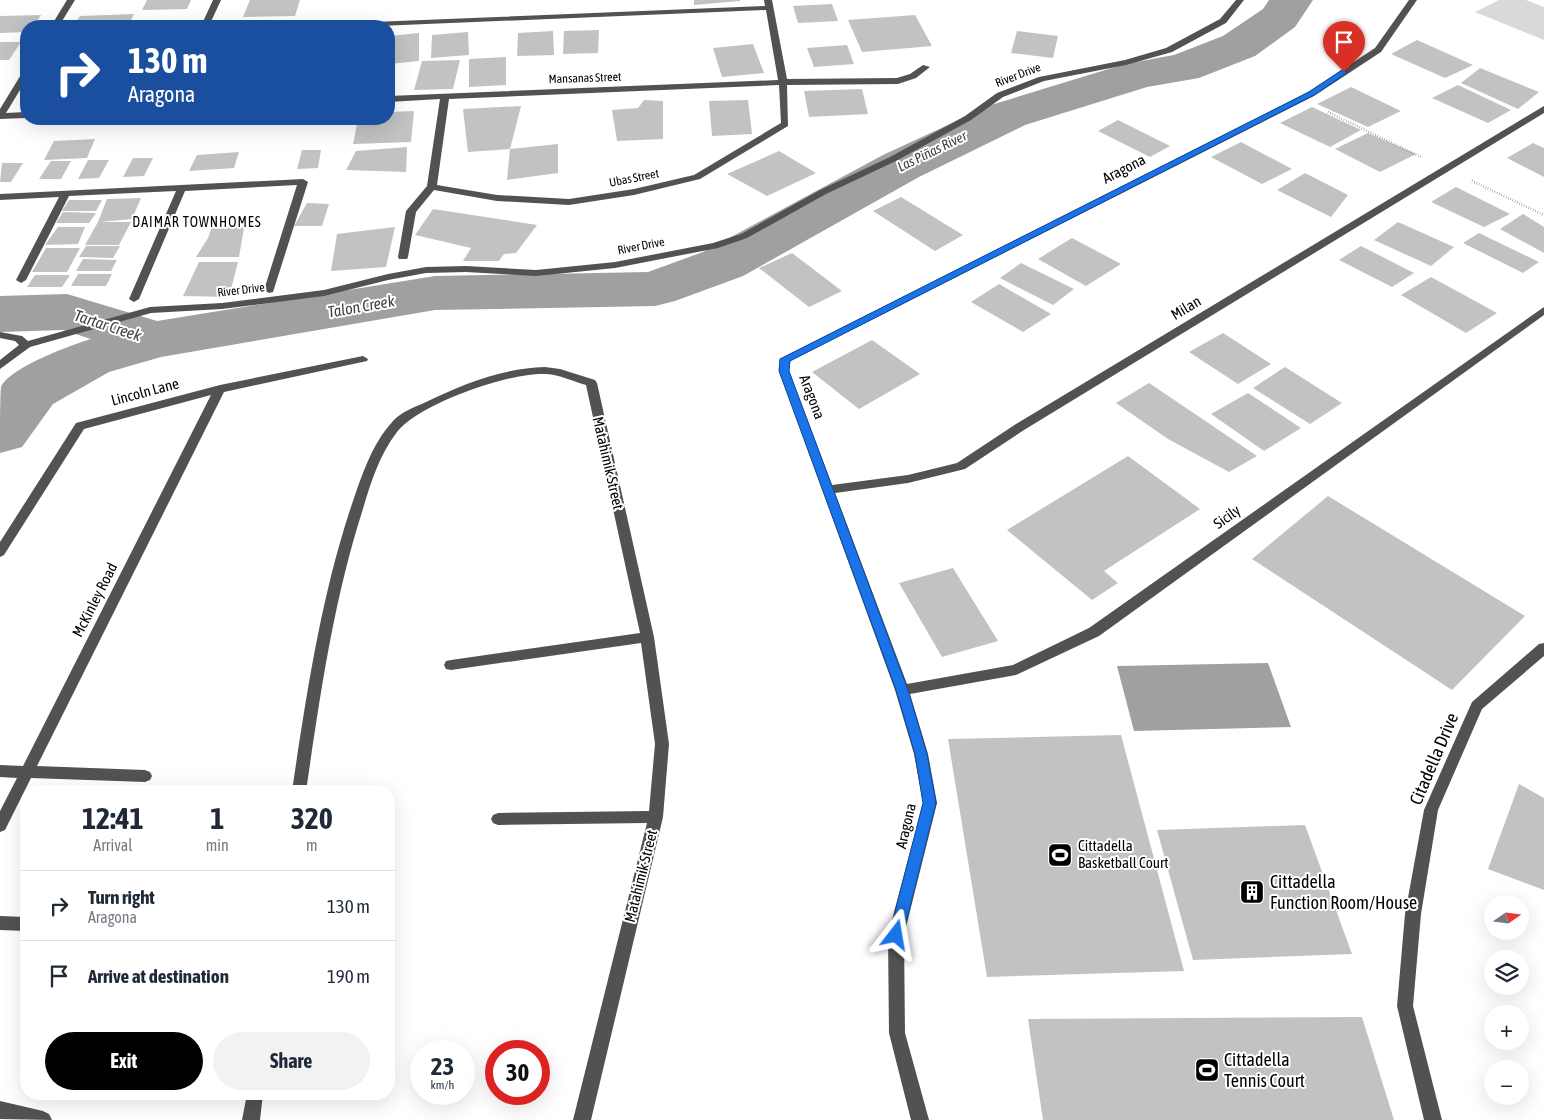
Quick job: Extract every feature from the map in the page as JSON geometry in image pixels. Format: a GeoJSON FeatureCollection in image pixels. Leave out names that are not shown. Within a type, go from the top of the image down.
{"type":"FeatureCollection","features":[{"type":"Feature","properties":{"kind":"street"},"geometry":{"type":"LineString","coordinates":[[59,20],[71,0]]}},
{"type":"Feature","properties":{"kind":"street"},"geometry":{"type":"LineString","coordinates":[[208,20],[218,0]]}},
{"type":"Feature","properties":{"kind":"street","name":"River Drive"},"geometry":{"type":"LineString","coordinates":[[0,366],[26,345],[150,310],[222,306],[324,293],[388,277],[426,270],[466,269],[536,273],[615,265],[715,246],[744,236],[823,192],[893,160],[968,118],[1000,95],[1042,79],[1126,62],[1169,50],[1223,21],[1240,0]]}},
{"type":"Feature","properties":{"kind":"street","name":"Aragona"},"geometry":{"type":"LineString","coordinates":[[920,1120],[897,1033],[896,935],[930,803],[921,754],[902,690],[784,371],[785,359],[1311,94],[1378,50],[1413,0]]}},
{"type":"Feature","properties":{"kind":"street"},"geometry":{"type":"LineString","coordinates":[[395,23],[769,4],[783,82]]}},
{"type":"Feature","properties":{"kind":"street","name":"Mansanas Street"},"geometry":{"type":"LineString","coordinates":[[395,99],[783,82],[898,81],[913,76],[926,67]]}},
{"type":"Feature","properties":{"kind":"street","name":"Ubas Street"},"geometry":{"type":"LineString","coordinates":[[432,188],[496,198],[569,202],[634,192],[696,177],[785,124],[783,82]]}},
{"type":"Feature","properties":{"kind":"street"},"geometry":{"type":"LineString","coordinates":[[0,116],[20,83]]}},
{"type":"Feature","properties":{"kind":"street"},"geometry":{"type":"LineString","coordinates":[[403,257],[411,211],[432,188],[445,97]]}},
{"type":"Feature","properties":{"kind":"street","name":"Milan"},"geometry":{"type":"LineString","coordinates":[[829,490],[908,479],[961,466],[1029,422],[1544,110]]}},
{"type":"Feature","properties":{"kind":"street"},"geometry":{"type":"LineString","coordinates":[[0,116],[20,114]]}},
{"type":"Feature","properties":{"kind":"street"},"geometry":{"type":"LineString","coordinates":[[0,197],[66,192],[303,182],[269,290]]}},
{"type":"Feature","properties":{"kind":"street"},"geometry":{"type":"LineString","coordinates":[[134,299],[182,187]]}},
{"type":"Feature","properties":{"kind":"street"},"geometry":{"type":"LineString","coordinates":[[21,280],[66,192]]}},
{"type":"Feature","properties":{"kind":"street","name":"Sicily"},"geometry":{"type":"LineString","coordinates":[[902,690],[968,680],[1016,670],[1094,632],[1544,310]]}},
{"type":"Feature","properties":{"kind":"street"},"geometry":{"type":"LineString","coordinates":[[0,335],[18,338],[26,345]]}},
{"type":"Feature","properties":{"kind":"street","name":"Lincoln Lane"},"geometry":{"type":"LineString","coordinates":[[0,552],[80,426],[220,389],[364,359]]}},
{"type":"Feature","properties":{"kind":"street","name":"Matahimik Street"},"geometry":{"type":"LineString","coordinates":[[300,785],[321,647],[344,544],[369,474],[385,441],[400,421],[448,396],[492,378],[523,373],[554,372],[591,383],[647,637],[662,744],[656,818],[582,1120]]}},
{"type":"Feature","properties":{"kind":"street","name":"McKinley Road"},"geometry":{"type":"LineString","coordinates":[[21,785],[220,389]]}},
{"type":"Feature","properties":{"kind":"street"},"geometry":{"type":"LineString","coordinates":[[451,666],[647,637]]}},
{"type":"Feature","properties":{"kind":"street","name":"Citadella Drive"},"geometry":{"type":"LineString","coordinates":[[1433,1120],[1405,1006],[1413,914],[1431,810],[1477,706],[1544,648]]}},
{"type":"Feature","properties":{"kind":"street"},"geometry":{"type":"LineString","coordinates":[[0,771],[145,776]]}},
{"type":"Feature","properties":{"kind":"street","name":"McKinley Road"},"geometry":{"type":"LineString","coordinates":[[0,826],[20,787]]}},
{"type":"Feature","properties":{"kind":"street"},"geometry":{"type":"LineString","coordinates":[[498,819],[656,818]]}},
{"type":"Feature","properties":{"kind":"street"},"geometry":{"type":"LineString","coordinates":[[0,923],[20,924]]}},
{"type":"Feature","properties":{"kind":"street"},"geometry":{"type":"LineString","coordinates":[[251,1120],[254,1100]]}},
{"type":"Feature","properties":{"kind":"street"},"geometry":{"type":"LineString","coordinates":[[0,1110],[43,1120]]}},
{"type":"Feature","properties":{"kind":"shaded area"},"geometry":{"type":"Polygon","coordinates":[[[1499,0],[1526,0],[1544,7],[1544,40],[1475,12],[1499,0]]]}},
{"type":"Feature","properties":{"kind":"shaded area"},"geometry":{"type":"Polygon","coordinates":[[[1268,663],[1291,727],[1134,731],[1117,666],[1268,663]]]}},
{"type":"Feature","properties":{"kind":"building"},"geometry":{"type":"Polygon","coordinates":[[[147,0],[191,0],[187,9],[142,10],[147,0]]]}},
{"type":"Feature","properties":{"kind":"building"},"geometry":{"type":"Polygon","coordinates":[[[250,0],[300,0],[295,16],[243,17],[250,0]]]}},
{"type":"Feature","properties":{"kind":"building"},"geometry":{"type":"Polygon","coordinates":[[[694,0],[740,0],[740,1],[694,5],[694,0]]]}},
{"type":"Feature","properties":{"kind":"building"},"geometry":{"type":"Polygon","coordinates":[[[832,4],[838,21],[798,23],[793,6],[832,4]]]}},
{"type":"Feature","properties":{"kind":"building"},"geometry":{"type":"Polygon","coordinates":[[[134,14],[131,20],[77,20],[80,16],[134,14]]]}},
{"type":"Feature","properties":{"kind":"building"},"geometry":{"type":"Polygon","coordinates":[[[41,15],[38,20],[20,20],[20,32],[0,33],[0,16],[41,15]]]}},
{"type":"Feature","properties":{"kind":"building"},"geometry":{"type":"Polygon","coordinates":[[[915,15],[932,46],[862,52],[848,20],[915,15]]]}},
{"type":"Feature","properties":{"kind":"building"},"geometry":{"type":"Polygon","coordinates":[[[599,30],[598,53],[563,54],[564,31],[599,30]]]}},
{"type":"Feature","properties":{"kind":"building"},"geometry":{"type":"Polygon","coordinates":[[[553,31],[554,55],[517,56],[518,33],[553,31]]]}},
{"type":"Feature","properties":{"kind":"building"},"geometry":{"type":"Polygon","coordinates":[[[1017,31],[1058,36],[1053,58],[1011,53],[1017,31]]]}},
{"type":"Feature","properties":{"kind":"building"},"geometry":{"type":"Polygon","coordinates":[[[468,32],[469,55],[431,58],[432,35],[468,32]]]}},
{"type":"Feature","properties":{"kind":"building"},"geometry":{"type":"Polygon","coordinates":[[[419,33],[419,61],[395,63],[395,35],[419,33]]]}},
{"type":"Feature","properties":{"kind":"building"},"geometry":{"type":"Polygon","coordinates":[[[1417,40],[1473,65],[1445,78],[1391,54],[1417,40]]]}},
{"type":"Feature","properties":{"kind":"building"},"geometry":{"type":"Polygon","coordinates":[[[0,42],[20,42],[9,60],[0,60],[0,42]]]}},
{"type":"Feature","properties":{"kind":"building"},"geometry":{"type":"Polygon","coordinates":[[[753,44],[764,73],[722,77],[713,48],[753,44]]]}},
{"type":"Feature","properties":{"kind":"building"},"geometry":{"type":"Polygon","coordinates":[[[847,45],[854,64],[814,67],[807,48],[847,45]]]}},
{"type":"Feature","properties":{"kind":"building"},"geometry":{"type":"Polygon","coordinates":[[[506,57],[506,85],[469,87],[469,59],[506,57]]]}},
{"type":"Feature","properties":{"kind":"building"},"geometry":{"type":"Polygon","coordinates":[[[460,60],[453,89],[414,90],[422,61],[460,60]]]}},
{"type":"Feature","properties":{"kind":"building"},"geometry":{"type":"Polygon","coordinates":[[[1480,68],[1539,92],[1518,109],[1461,83],[1480,68]]]}},
{"type":"Feature","properties":{"kind":"building"},"geometry":{"type":"Polygon","coordinates":[[[1458,85],[1511,110],[1488,123],[1432,98],[1458,85]]]}},
{"type":"Feature","properties":{"kind":"building"},"geometry":{"type":"Polygon","coordinates":[[[1351,87],[1401,111],[1368,127],[1317,104],[1351,87]]]}},
{"type":"Feature","properties":{"kind":"building"},"geometry":{"type":"Polygon","coordinates":[[[862,89],[868,114],[809,117],[804,91],[862,89]]]}},
{"type":"Feature","properties":{"kind":"building"},"geometry":{"type":"Polygon","coordinates":[[[644,100],[663,101],[663,139],[617,141],[612,110],[638,108],[644,100]]]}},
{"type":"Feature","properties":{"kind":"building"},"geometry":{"type":"Polygon","coordinates":[[[748,100],[752,134],[712,136],[709,101],[748,100]]]}},
{"type":"Feature","properties":{"kind":"building"},"geometry":{"type":"Polygon","coordinates":[[[521,106],[510,149],[468,152],[463,109],[521,106]]]}},
{"type":"Feature","properties":{"kind":"building"},"geometry":{"type":"Polygon","coordinates":[[[1312,107],[1361,130],[1330,147],[1280,123],[1312,107]]]}},
{"type":"Feature","properties":{"kind":"building"},"geometry":{"type":"Polygon","coordinates":[[[414,111],[411,142],[353,144],[357,125],[395,125],[395,112],[414,111]]]}},
{"type":"Feature","properties":{"kind":"building"},"geometry":{"type":"Polygon","coordinates":[[[1118,120],[1170,146],[1150,157],[1098,131],[1118,120]]]}},
{"type":"Feature","properties":{"kind":"building"},"geometry":{"type":"Polygon","coordinates":[[[1368,133],[1416,154],[1380,172],[1335,149],[1368,133]]]}},
{"type":"Feature","properties":{"kind":"building"},"geometry":{"type":"Polygon","coordinates":[[[95,139],[87,158],[44,160],[54,141],[95,139]]]}},
{"type":"Feature","properties":{"kind":"building"},"geometry":{"type":"Polygon","coordinates":[[[1241,142],[1292,169],[1262,184],[1211,157],[1241,142]]]}},
{"type":"Feature","properties":{"kind":"building"},"geometry":{"type":"Polygon","coordinates":[[[1533,143],[1544,148],[1544,177],[1507,158],[1533,143]]]}},
{"type":"Feature","properties":{"kind":"building"},"geometry":{"type":"Polygon","coordinates":[[[558,144],[558,173],[507,180],[510,149],[558,144]]]}},
{"type":"Feature","properties":{"kind":"building"},"geometry":{"type":"Polygon","coordinates":[[[407,147],[406,172],[346,170],[356,151],[407,147]]]}},
{"type":"Feature","properties":{"kind":"building"},"geometry":{"type":"Polygon","coordinates":[[[302,150],[321,150],[318,168],[297,169],[302,150]]]}},
{"type":"Feature","properties":{"kind":"building"},"geometry":{"type":"Polygon","coordinates":[[[779,151],[816,173],[767,196],[727,174],[779,151]]]}},
{"type":"Feature","properties":{"kind":"building"},"geometry":{"type":"Polygon","coordinates":[[[239,152],[234,168],[189,171],[197,155],[239,152]]]}},
{"type":"Feature","properties":{"kind":"building"},"geometry":{"type":"Polygon","coordinates":[[[133,158],[153,158],[144,176],[123,177],[133,158]]]}},
{"type":"Feature","properties":{"kind":"building"},"geometry":{"type":"Polygon","coordinates":[[[88,160],[109,160],[99,178],[78,179],[88,160]]]}},
{"type":"Feature","properties":{"kind":"building"},"geometry":{"type":"Polygon","coordinates":[[[51,161],[71,161],[61,179],[39,179],[51,161]]]}},
{"type":"Feature","properties":{"kind":"building"},"geometry":{"type":"Polygon","coordinates":[[[2,163],[23,163],[11,182],[0,182],[2,163]]]}},
{"type":"Feature","properties":{"kind":"building"},"geometry":{"type":"Polygon","coordinates":[[[1305,173],[1348,195],[1331,217],[1277,190],[1305,173]]]}},
{"type":"Feature","properties":{"kind":"building"},"geometry":{"type":"Polygon","coordinates":[[[1456,187],[1510,214],[1484,227],[1431,202],[1456,187]]]}},
{"type":"Feature","properties":{"kind":"building"},"geometry":{"type":"Polygon","coordinates":[[[901,197],[963,235],[935,251],[873,211],[901,197]]]}},
{"type":"Feature","properties":{"kind":"building"},"geometry":{"type":"Polygon","coordinates":[[[141,198],[132,219],[100,222],[131,222],[119,245],[85,245],[98,222],[107,199],[141,198]]]}},
{"type":"Feature","properties":{"kind":"building"},"geometry":{"type":"Polygon","coordinates":[[[69,200],[102,200],[96,211],[62,211],[69,200]]]}},
{"type":"Feature","properties":{"kind":"building"},"geometry":{"type":"Polygon","coordinates":[[[307,203],[329,204],[322,226],[294,226],[307,203]]]}},
{"type":"Feature","properties":{"kind":"building"},"geometry":{"type":"Polygon","coordinates":[[[433,209],[537,225],[516,253],[504,254],[499,261],[463,261],[471,248],[415,235],[433,209]]]}},
{"type":"Feature","properties":{"kind":"building"},"geometry":{"type":"Polygon","coordinates":[[[63,212],[96,213],[89,223],[56,223],[63,212]]]}},
{"type":"Feature","properties":{"kind":"building"},"geometry":{"type":"Polygon","coordinates":[[[1523,214],[1544,227],[1544,253],[1500,229],[1523,214]]]}},
{"type":"Feature","properties":{"kind":"building"},"geometry":{"type":"Polygon","coordinates":[[[245,222],[239,257],[196,257],[208,238],[213,224],[245,222]]]}},
{"type":"Feature","properties":{"kind":"building"},"geometry":{"type":"Polygon","coordinates":[[[1398,222],[1454,247],[1431,266],[1374,240],[1398,222]]]}},
{"type":"Feature","properties":{"kind":"building"},"geometry":{"type":"Polygon","coordinates":[[[58,227],[85,227],[78,244],[45,245],[58,227]]]}},
{"type":"Feature","properties":{"kind":"building"},"geometry":{"type":"Polygon","coordinates":[[[395,227],[386,267],[331,271],[337,234],[395,227]]]}},
{"type":"Feature","properties":{"kind":"building"},"geometry":{"type":"Polygon","coordinates":[[[1479,233],[1539,262],[1523,273],[1463,243],[1479,233]]]}},
{"type":"Feature","properties":{"kind":"building"},"geometry":{"type":"Polygon","coordinates":[[[1072,238],[1121,264],[1086,286],[1038,259],[1072,238]]]}},
{"type":"Feature","properties":{"kind":"building"},"geometry":{"type":"Polygon","coordinates":[[[86,246],[120,246],[113,258],[79,257],[86,246]]]}},
{"type":"Feature","properties":{"kind":"building"},"geometry":{"type":"Polygon","coordinates":[[[1361,246],[1414,273],[1392,287],[1339,260],[1361,246]]]}},
{"type":"Feature","properties":{"kind":"building"},"geometry":{"type":"Polygon","coordinates":[[[46,248],[80,248],[67,272],[32,272],[46,248]]]}},
{"type":"Feature","properties":{"kind":"building"},"geometry":{"type":"Polygon","coordinates":[[[792,253],[842,291],[809,307],[759,268],[792,253]]]}},
{"type":"Feature","properties":{"kind":"building"},"geometry":{"type":"Polygon","coordinates":[[[83,259],[117,260],[111,271],[76,271],[83,259]]]}},
{"type":"Feature","properties":{"kind":"building"},"geometry":{"type":"Polygon","coordinates":[[[199,262],[238,262],[229,297],[183,296],[199,262]]]}},
{"type":"Feature","properties":{"kind":"building"},"geometry":{"type":"Polygon","coordinates":[[[1021,263],[1074,289],[1053,305],[1000,278],[1021,263]]]}},
{"type":"Feature","properties":{"kind":"building"},"geometry":{"type":"Polygon","coordinates":[[[78,274],[112,274],[106,286],[71,286],[78,274]]]}},
{"type":"Feature","properties":{"kind":"building"},"geometry":{"type":"Polygon","coordinates":[[[35,275],[70,275],[62,287],[27,287],[35,275]]]}},
{"type":"Feature","properties":{"kind":"building"},"geometry":{"type":"Polygon","coordinates":[[[1431,277],[1497,313],[1466,333],[1401,295],[1431,277]]]}},
{"type":"Feature","properties":{"kind":"building"},"geometry":{"type":"Polygon","coordinates":[[[999,284],[1051,314],[1023,332],[971,302],[999,284]]]}},
{"type":"Feature","properties":{"kind":"building"},"geometry":{"type":"Polygon","coordinates":[[[1223,333],[1271,364],[1238,384],[1189,352],[1223,333]]]}},
{"type":"Feature","properties":{"kind":"building"},"geometry":{"type":"Polygon","coordinates":[[[872,340],[920,374],[859,409],[812,372],[872,340]]]}},
{"type":"Feature","properties":{"kind":"building"},"geometry":{"type":"Polygon","coordinates":[[[1285,367],[1342,403],[1310,424],[1253,388],[1285,367]]]}},
{"type":"Feature","properties":{"kind":"building"},"geometry":{"type":"Polygon","coordinates":[[[1149,383],[1257,456],[1229,472],[1168,439],[1116,403],[1149,383]]]}},
{"type":"Feature","properties":{"kind":"building"},"geometry":{"type":"Polygon","coordinates":[[[1248,393],[1301,428],[1264,451],[1211,414],[1248,393]]]}},
{"type":"Feature","properties":{"kind":"building"},"geometry":{"type":"Polygon","coordinates":[[[1128,456],[1200,509],[1104,571],[1118,583],[1092,600],[1007,530],[1128,456]]]}},
{"type":"Feature","properties":{"kind":"building"},"geometry":{"type":"Polygon","coordinates":[[[1328,496],[1525,616],[1452,690],[1252,559],[1328,496]]]}},
{"type":"Feature","properties":{"kind":"building"},"geometry":{"type":"Polygon","coordinates":[[[953,568],[998,641],[942,657],[899,583],[953,568]]]}},
{"type":"Feature","properties":{"kind":"building","name":"Cittadella Basketball Court"},"geometry":{"type":"Polygon","coordinates":[[[1121,735],[1184,971],[987,977],[948,739],[1121,735]]]}},
{"type":"Feature","properties":{"kind":"building"},"geometry":{"type":"Polygon","coordinates":[[[1519,784],[1544,798],[1544,890],[1488,869],[1519,784]]]}},
{"type":"Feature","properties":{"kind":"building","name":"Cittadella Function Room/House"},"geometry":{"type":"Polygon","coordinates":[[[1305,825],[1352,954],[1193,960],[1157,830],[1305,825]]]}},
{"type":"Feature","properties":{"kind":"building","name":"Cittadella Tennis Court"},"geometry":{"type":"Polygon","coordinates":[[[1362,1017],[1394,1120],[1043,1120],[1028,1019],[1362,1017]]]}},
{"type":"Feature","properties":{"kind":"waterway","name":"Las Piñas River"},"geometry":{"type":"LineString","coordinates":[[155,340],[435,293],[655,289],[723,264],[901,166],[1008,115],[1141,74],[1183,68],[1239,46],[1279,18],[1291,0]]}},
{"type":"Feature","properties":{"kind":"waterway","name":"Tartar Creek"},"geometry":{"type":"LineString","coordinates":[[0,314],[67,312],[155,340]]}},
{"type":"Feature","properties":{"kind":"waterway"},"geometry":{"type":"LineString","coordinates":[[0,432],[31,390],[88,359],[155,340]]}},
{"type":"Feature","properties":{"kind":"place","name":"Cittadella Basketball Court"},"geometry":{"type":"Point","coordinates":[1060,855]}},
{"type":"Feature","properties":{"kind":"place","name":"Cittadella Function Room/House"},"geometry":{"type":"Point","coordinates":[1252,892]}},
{"type":"Feature","properties":{"kind":"place","name":"Cittadella Tennis Court"},"geometry":{"type":"Point","coordinates":[1207,1070]}},
{"type":"Feature","properties":{"kind":"district","name":"DAIMAR TOWNHOMES"},"geometry":{"type":"Point","coordinates":[197,222]}},
{"type":"Feature","properties":{"kind":"route"},"geometry":{"type":"LineString","coordinates":[[896,935],[930,803],[921,754],[902,690],[784,371],[785,359],[1311,94],[1344,72]]}},
{"type":"Feature","properties":{"kind":"water label","name":"Talon Creek"},"geometry":{"type":"Point","coordinates":[361,306]}}]}
